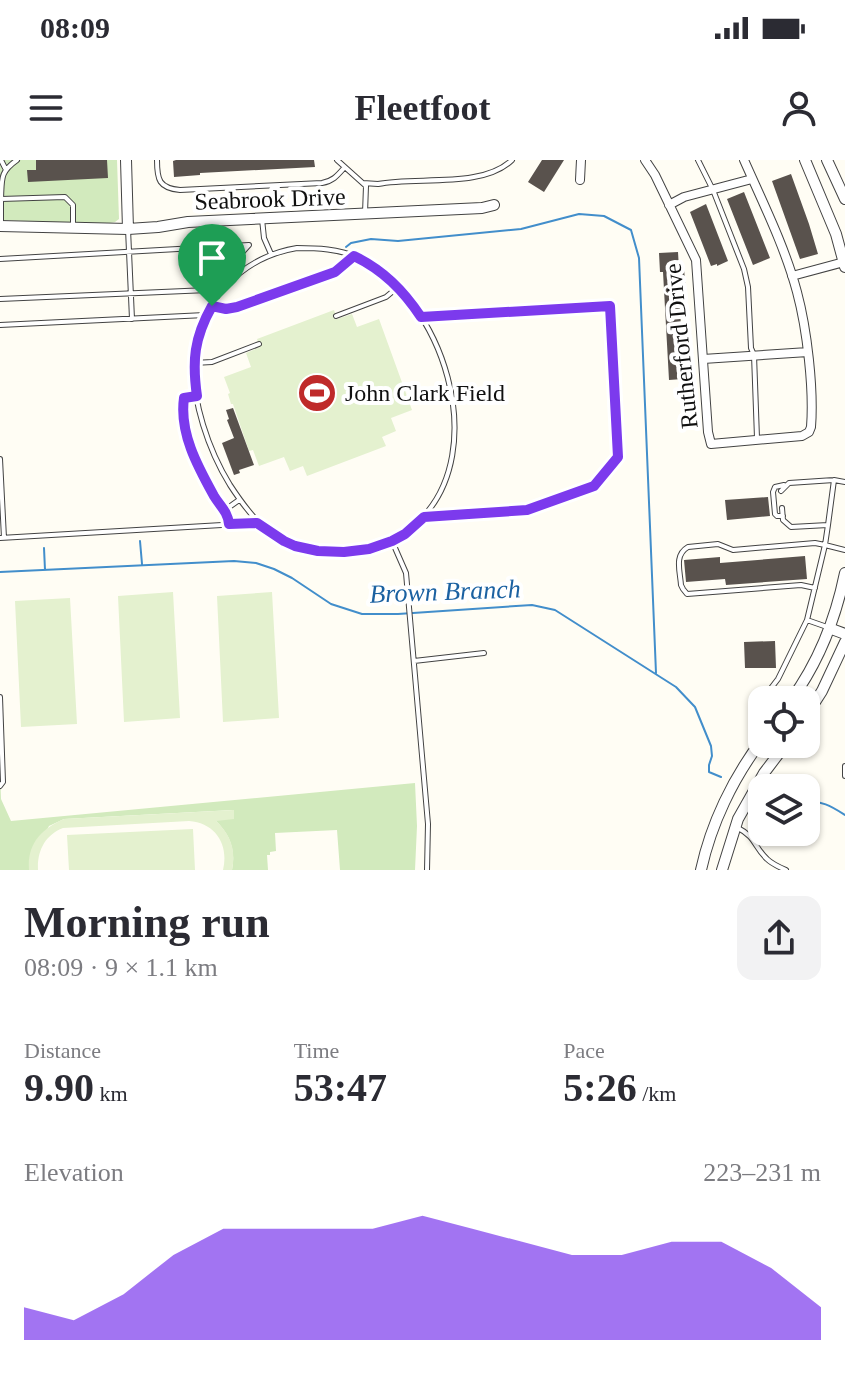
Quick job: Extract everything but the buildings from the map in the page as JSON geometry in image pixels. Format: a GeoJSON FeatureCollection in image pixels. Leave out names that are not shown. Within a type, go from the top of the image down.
{"type":"FeatureCollection","features":[{"type":"Feature","properties":{"kind":"street"},"geometry":{"type":"LineString","coordinates":[[126,160],[128,229]]}},
{"type":"Feature","properties":{"kind":"street"},"geometry":{"type":"LineString","coordinates":[[580,180],[581,160]]}},
{"type":"Feature","properties":{"kind":"street","name":"Rutherford Drive"},"geometry":{"type":"LineString","coordinates":[[645,160],[696,260],[711,444],[757,440]]}},
{"type":"Feature","properties":{"kind":"street"},"geometry":{"type":"LineString","coordinates":[[744,160],[783,250],[798,294],[808,352],[812,417],[809,432],[802,436],[757,440]]}},
{"type":"Feature","properties":{"kind":"street"},"geometry":{"type":"LineString","coordinates":[[792,276],[845,263],[805,160]]}},
{"type":"Feature","properties":{"kind":"street"},"geometry":{"type":"LineString","coordinates":[[827,160],[845,199]]}},
{"type":"Feature","properties":{"kind":"street"},"geometry":{"type":"LineString","coordinates":[[669,205],[684,197],[752,179]]}},
{"type":"Feature","properties":{"kind":"street","name":"Seabrook Drive"},"geometry":{"type":"LineString","coordinates":[[0,226],[128,229],[188,222],[365,215],[494,205]]}},
{"type":"Feature","properties":{"kind":"street"},"geometry":{"type":"LineString","coordinates":[[703,359],[808,352]]}},
{"type":"Feature","properties":{"kind":"street"},"geometry":{"type":"LineString","coordinates":[[800,686],[829,628],[845,573]]}},
{"type":"Feature","properties":{"kind":"street"},"geometry":{"type":"LineString","coordinates":[[829,628],[845,634]]}},
{"type":"Feature","properties":{"kind":"street"},"geometry":{"type":"LineString","coordinates":[[820,694],[845,642]]}},
{"type":"Feature","properties":{"kind":"street"},"geometry":{"type":"LineString","coordinates":[[701,870],[717,819],[751,758]]}},
{"type":"Feature","properties":{"kind":"street"},"geometry":{"type":"LineString","coordinates":[[722,870],[738,819],[775,758]]}},
{"type":"Feature","properties":{"kind":"street"},"geometry":{"type":"LineString","coordinates":[[717,819],[736,827]]}},
{"type":"Feature","properties":{"kind":"lane"},"geometry":{"type":"LineString","coordinates":[[1,160],[5,168]]}},
{"type":"Feature","properties":{"kind":"lane"},"geometry":{"type":"LineString","coordinates":[[0,226],[2,173],[17,160]]}},
{"type":"Feature","properties":{"kind":"lane"},"geometry":{"type":"LineString","coordinates":[[157,160],[161,184],[180,190],[322,183],[335,178],[344,168]]}},
{"type":"Feature","properties":{"kind":"lane"},"geometry":{"type":"LineString","coordinates":[[337,160],[366,186],[365,215]]}},
{"type":"Feature","properties":{"kind":"lane"},"geometry":{"type":"LineString","coordinates":[[363,183],[477,176],[494,171],[512,160]]}},
{"type":"Feature","properties":{"kind":"lane"},"geometry":{"type":"LineString","coordinates":[[698,160],[713,190],[748,287],[757,440]]}},
{"type":"Feature","properties":{"kind":"lane"},"geometry":{"type":"LineString","coordinates":[[0,199],[65,197],[73,205],[73,228]]}},
{"type":"Feature","properties":{"kind":"lane"},"geometry":{"type":"LineString","coordinates":[[262,219],[264,238],[271,254]]}},
{"type":"Feature","properties":{"kind":"lane"},"geometry":{"type":"LineString","coordinates":[[128,229],[132,319]]}},
{"type":"Feature","properties":{"kind":"lane"},"geometry":{"type":"LineString","coordinates":[[0,259],[249,245],[208,290],[0,299]]}},
{"type":"Feature","properties":{"kind":"lane"},"geometry":{"type":"LineString","coordinates":[[297,248],[337,251],[354,256],[398,287],[421,317],[436,346],[452,401],[455,425],[453,454],[440,495],[424,517],[405,534],[383,545],[357,551],[318,551],[284,541],[257,523],[225,477],[204,426],[194,363],[198,337],[212,306],[235,276],[256,261],[297,248]]}},
{"type":"Feature","properties":{"kind":"lane"},"geometry":{"type":"LineString","coordinates":[[212,306],[226,309],[237,307],[335,272],[354,256]]}},
{"type":"Feature","properties":{"kind":"lane"},"geometry":{"type":"LineString","coordinates":[[336,316],[386,297],[398,287]]}},
{"type":"Feature","properties":{"kind":"lane"},"geometry":{"type":"LineString","coordinates":[[421,317],[610,306],[618,457],[594,486],[527,510],[424,517]]}},
{"type":"Feature","properties":{"kind":"lane"},"geometry":{"type":"LineString","coordinates":[[0,325],[207,315]]}},
{"type":"Feature","properties":{"kind":"lane"},"geometry":{"type":"LineString","coordinates":[[194,363],[212,362],[259,344]]}},
{"type":"Feature","properties":{"kind":"lane"},"geometry":{"type":"LineString","coordinates":[[197,396],[186,397],[182,401],[186,433],[201,472],[225,510],[229,524]]}},
{"type":"Feature","properties":{"kind":"lane"},"geometry":{"type":"LineString","coordinates":[[0,459],[2,538],[257,523]]}},
{"type":"Feature","properties":{"kind":"lane"},"geometry":{"type":"LineString","coordinates":[[773,686],[807,620],[825,545],[834,480]]}},
{"type":"Feature","properties":{"kind":"lane"},"geometry":{"type":"LineString","coordinates":[[783,516],[775,514],[775,487],[804,482],[845,482]]}},
{"type":"Feature","properties":{"kind":"lane"},"geometry":{"type":"LineString","coordinates":[[781,491],[786,485]]}},
{"type":"Feature","properties":{"kind":"lane"},"geometry":{"type":"LineString","coordinates":[[225,510],[240,499]]}},
{"type":"Feature","properties":{"kind":"lane"},"geometry":{"type":"LineString","coordinates":[[782,508],[785,523],[791,527],[828,525]]}},
{"type":"Feature","properties":{"kind":"lane"},"geometry":{"type":"LineString","coordinates":[[392,541],[406,573],[428,824],[427,870]]}},
{"type":"Feature","properties":{"kind":"lane"},"geometry":{"type":"LineString","coordinates":[[815,588],[801,585],[687,594],[681,585],[679,555],[684,548],[718,544],[733,550],[815,543],[845,550]]}},
{"type":"Feature","properties":{"kind":"lane"},"geometry":{"type":"LineString","coordinates":[[807,620],[829,628]]}},
{"type":"Feature","properties":{"kind":"lane"},"geometry":{"type":"LineString","coordinates":[[414,661],[484,653]]}},
{"type":"Feature","properties":{"kind":"lane"},"geometry":{"type":"LineString","coordinates":[[0,697],[3,782],[0,786]]}},
{"type":"Feature","properties":{"kind":"lane"},"geometry":{"type":"LineString","coordinates":[[845,766],[845,776]]}},
{"type":"Feature","properties":{"kind":"lane"},"geometry":{"type":"LineString","coordinates":[[736,827],[754,839],[768,860],[786,870]]}},
{"type":"Feature","properties":{"kind":"green space"},"geometry":{"type":"Polygon","coordinates":[[[0,160],[117,160],[119,219],[104,224],[0,220],[0,160]]]}},
{"type":"Feature","properties":{"kind":"green space","name":"John Clark Field"},"geometry":{"type":"Polygon","coordinates":[[[334,310],[337,319],[352,314],[357,327],[379,319],[412,410],[391,418],[396,431],[382,437],[386,446],[307,476],[303,466],[290,471],[284,457],[259,466],[253,450],[249,451],[224,377],[251,367],[246,353],[260,347],[257,339],[334,310]]]}},
{"type":"Feature","properties":{"kind":"green space"},"geometry":{"type":"Polygon","coordinates":[[[173,592],[180,718],[124,722],[118,596],[173,592]]]}},
{"type":"Feature","properties":{"kind":"green space"},"geometry":{"type":"Polygon","coordinates":[[[272,592],[279,718],[223,722],[217,596],[272,592]]]}},
{"type":"Feature","properties":{"kind":"green space"},"geometry":{"type":"Polygon","coordinates":[[[70,598],[77,724],[21,727],[15,601],[70,598]]]}},
{"type":"Feature","properties":{"kind":"green space"},"geometry":{"type":"Polygon","coordinates":[[[0,772],[1,799],[11,821],[415,783],[415,870],[340,870],[337,830],[275,833],[276,851],[267,855],[268,870],[232,870],[231,843],[215,820],[233,810],[64,819],[49,826],[29,870],[0,870],[0,772]]]}},
{"type":"Feature","properties":{"kind":"green space"},"geometry":{"type":"Polygon","coordinates":[[[234,810],[234,819],[216,821],[231,843],[232,870],[223,870],[222,844],[213,831],[189,821],[63,828],[43,844],[38,870],[29,870],[30,852],[37,838],[64,819],[234,810]]]}},
{"type":"Feature","properties":{"kind":"green space"},"geometry":{"type":"Polygon","coordinates":[[[193,829],[195,870],[69,870],[67,835],[193,829]]]}},
{"type":"Feature","properties":{"kind":"waterway"},"geometry":{"type":"LineString","coordinates":[[346,247],[371,239],[398,241],[521,229],[579,214],[604,216],[631,230],[639,258],[656,673]]}},
{"type":"Feature","properties":{"kind":"waterway"},"geometry":{"type":"LineString","coordinates":[[140,541],[142,564]]}},
{"type":"Feature","properties":{"kind":"waterway"},"geometry":{"type":"LineString","coordinates":[[44,548],[45,570]]}},
{"type":"Feature","properties":{"kind":"waterway","name":"Brown Branch"},"geometry":{"type":"LineString","coordinates":[[0,572],[234,561],[274,569],[331,604],[362,614],[532,605],[555,610],[676,687],[695,707],[711,746],[709,772],[721,777]]}},
{"type":"Feature","properties":{"kind":"waterway","name":"Brown Branch"},"geometry":{"type":"LineString","coordinates":[[820,803],[845,815]]}},
{"type":"Feature","properties":{"kind":"place","name":"John Clark Field"},"geometry":{"type":"Point","coordinates":[317,393]}},
{"type":"Feature","properties":{"kind":"route"},"geometry":{"type":"LineString","coordinates":[[354,256],[391,279],[421,317],[610,306],[618,457],[594,486],[527,510],[424,517],[405,534],[369,549],[318,551],[284,541],[257,523],[229,524],[225,510],[196,462],[184,421],[182,401],[186,397],[197,396],[195,350],[212,306],[226,309],[237,307],[335,272],[354,256]]}}]}
